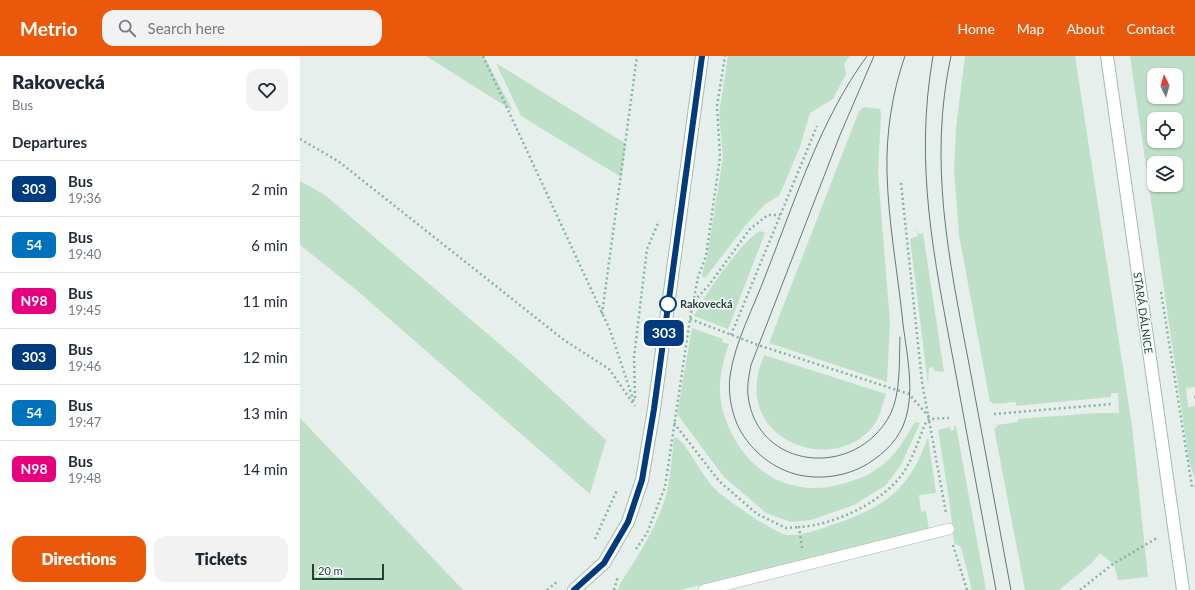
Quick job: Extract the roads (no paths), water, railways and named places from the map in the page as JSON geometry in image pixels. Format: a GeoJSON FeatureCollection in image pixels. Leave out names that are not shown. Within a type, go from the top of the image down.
{"type":"FeatureCollection","features":[{"type":"Feature","properties":{"kind":"main road"},"geometry":{"type":"LineString","coordinates":[[574,590],[604,563],[628,522],[642,480],[656,393],[702,56]]}},
{"type":"Feature","properties":{"kind":"main road","name":"STARÁ DÁLNICE"},"geometry":{"type":"LineString","coordinates":[[1107,56],[1183,590]]}},
{"type":"Feature","properties":{"kind":"main road","name":"STARÁ DÁLNICE"},"geometry":{"type":"LineString","coordinates":[[1179,569],[1180,590]]}},
{"type":"Feature","properties":{"kind":"lane"},"geometry":{"type":"LineString","coordinates":[[704,590],[949,528]]}},
{"type":"Feature","properties":{"kind":"tram line"},"geometry":{"type":"LineString","coordinates":[[867,56],[835,107],[798,190],[740,337],[732,363],[729,382],[730,401],[733,413],[737,424],[747,441],[754,449],[777,467],[803,476],[821,477],[838,475],[862,467],[880,455],[891,445],[900,433],[907,414],[910,389],[908,362],[891,228],[887,172],[889,128],[893,99],[905,56]]}},
{"type":"Feature","properties":{"kind":"tram line"},"geometry":{"type":"LineString","coordinates":[[874,56],[840,135],[751,365],[748,395],[755,420],[769,439],[787,451],[809,458],[832,457],[854,450],[874,436],[890,415],[894,406],[899,377],[900,337]]}},
{"type":"Feature","properties":{"kind":"tram line"},"geometry":{"type":"LineString","coordinates":[[933,56],[925,135],[929,211],[940,286],[996,590]]}},
{"type":"Feature","properties":{"kind":"tram line"},"geometry":{"type":"LineString","coordinates":[[951,56],[944,95],[941,134],[941,173],[948,249],[1011,590]]}},
{"type":"Feature","properties":{"kind":"place","name":"Rakovecká"},"geometry":{"type":"Point","coordinates":[668,304]}}]}
